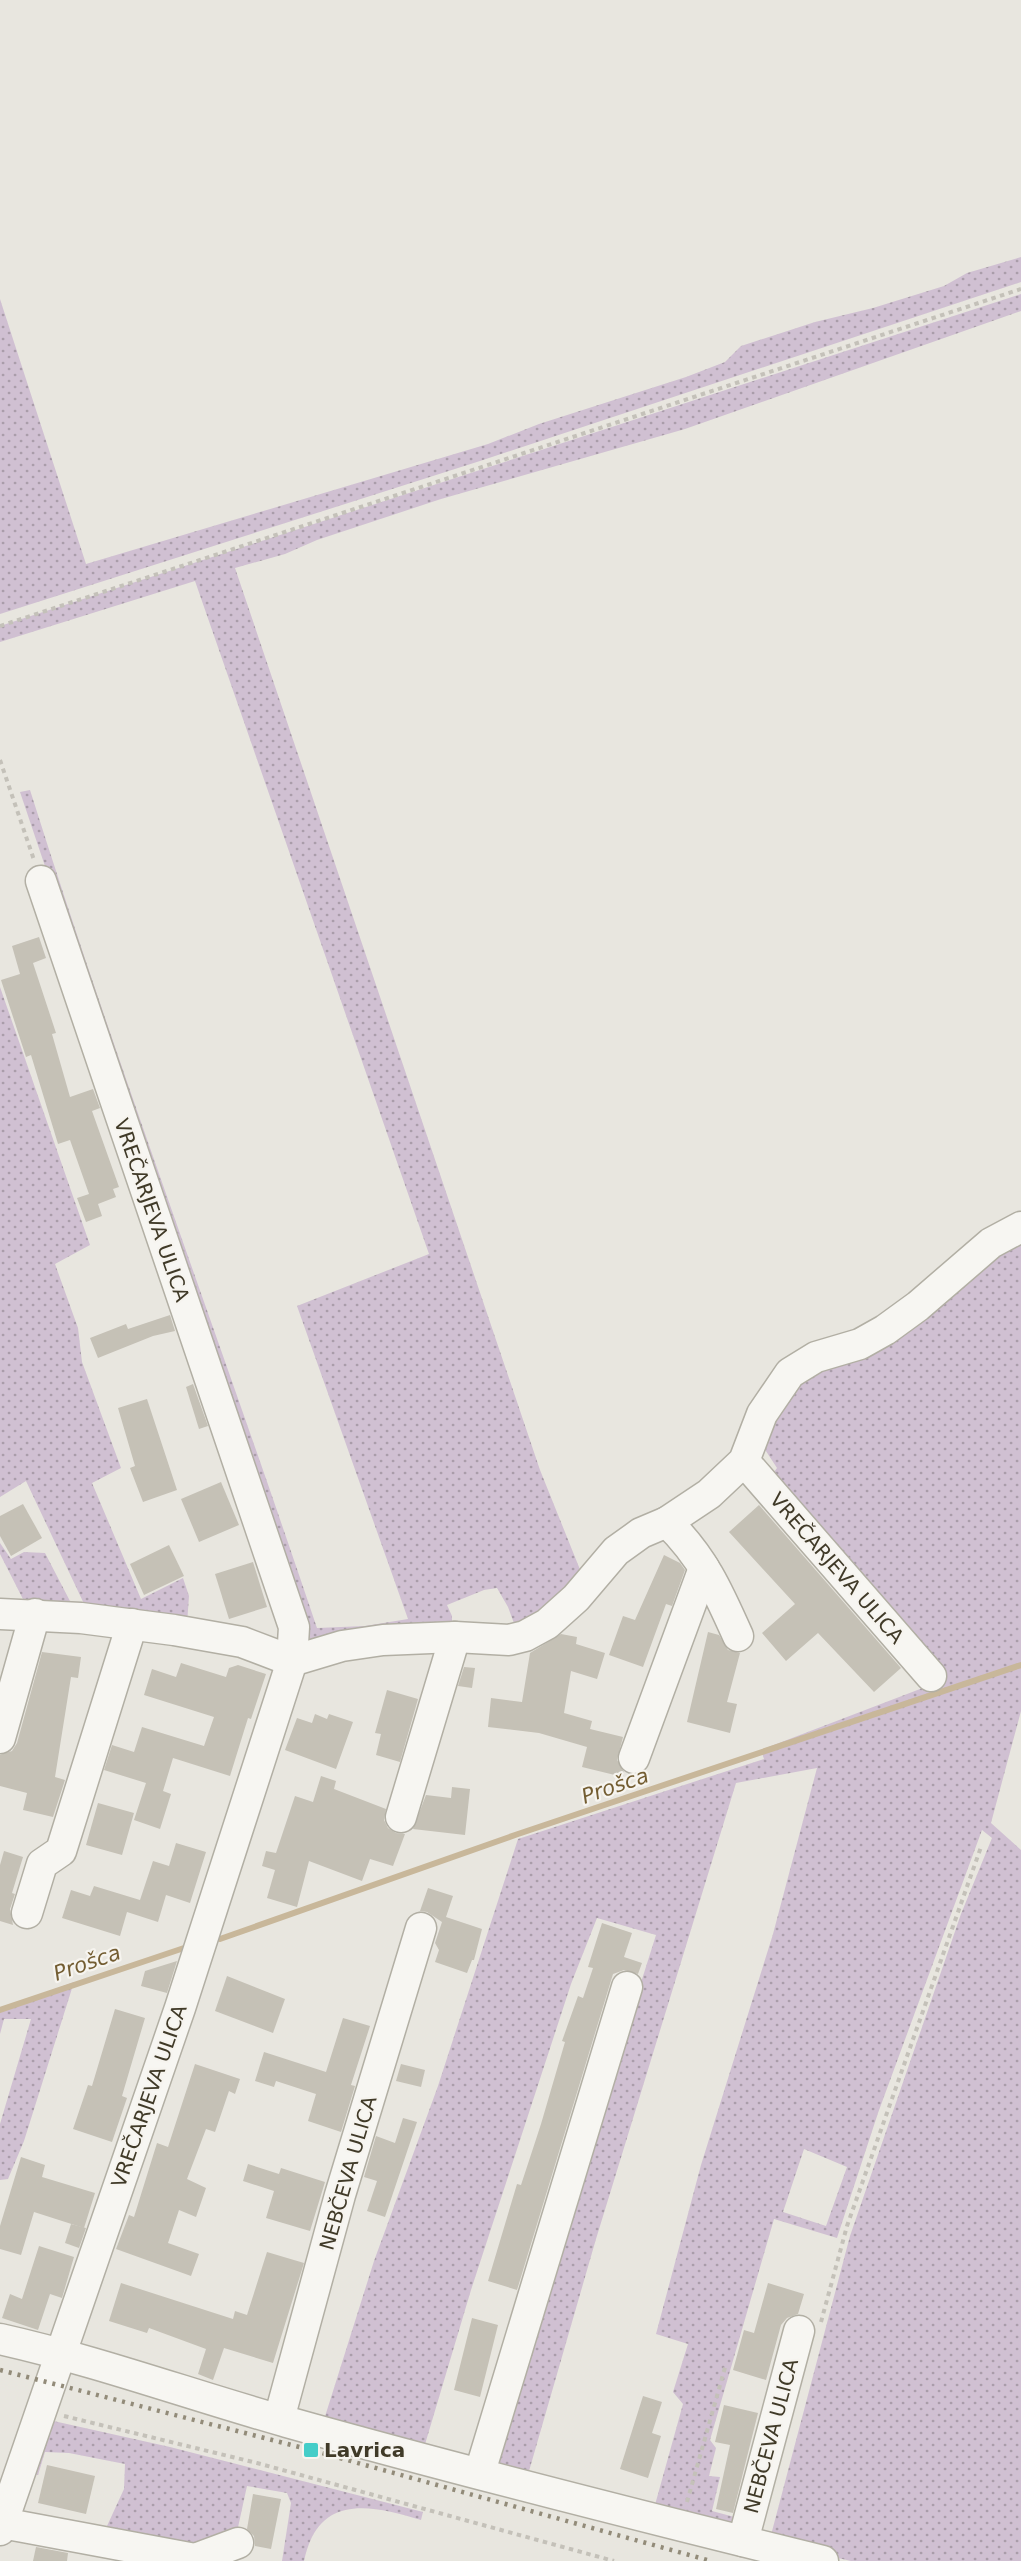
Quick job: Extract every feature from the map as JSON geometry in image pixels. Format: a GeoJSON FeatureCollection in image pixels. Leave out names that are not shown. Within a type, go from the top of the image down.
{"type":"FeatureCollection","features":[{"type":"Feature","properties":{"kind":"street","name":"VREČARJEVA ULICA"},"geometry":{"type":"LineString","coordinates":[[1,2527],[176,2019],[292,1661],[294,1627],[41,881]]}},
{"type":"Feature","properties":{"kind":"street"},"geometry":{"type":"LineString","coordinates":[[0,1614],[35,1614],[132,1624],[242,1642],[292,1661],[342,1646],[383,1640],[455,1637],[509,1640],[525,1635],[547,1624],[576,1598],[616,1551],[641,1533],[667,1522],[709,1494],[744,1461],[762,1414],[790,1373],[816,1357],[860,1344],[885,1330],[918,1306],[991,1243],[1021,1227]]}},
{"type":"Feature","properties":{"kind":"street","name":"VREČARJEVA ULICA"},"geometry":{"type":"LineString","coordinates":[[744,1461],[931,1676]]}},
{"type":"Feature","properties":{"kind":"street"},"geometry":{"type":"LineString","coordinates":[[667,1522],[690,1545],[718,1592],[738,1636]]}},
{"type":"Feature","properties":{"kind":"street"},"geometry":{"type":"LineString","coordinates":[[634,1758],[704,1568]]}},
{"type":"Feature","properties":{"kind":"street"},"geometry":{"type":"LineString","coordinates":[[0,1738],[35,1614]]}},
{"type":"Feature","properties":{"kind":"street"},"geometry":{"type":"LineString","coordinates":[[27,1913],[42,1864],[61,1851],[132,1624]]}},
{"type":"Feature","properties":{"kind":"street"},"geometry":{"type":"LineString","coordinates":[[401,1817],[455,1637]]}},
{"type":"Feature","properties":{"kind":"street","name":"NEBČEVA ULICA"},"geometry":{"type":"LineString","coordinates":[[279,2419],[340,2195],[421,1928]]}},
{"type":"Feature","properties":{"kind":"street"},"geometry":{"type":"LineString","coordinates":[[480,2472],[627,1987]]}},
{"type":"Feature","properties":{"kind":"street","name":"NEBČEVA ULICA"},"geometry":{"type":"LineString","coordinates":[[743,2541],[809,2330]]}},
{"type":"Feature","properties":{"kind":"street","name":"NEBČEVA ULICA"},"geometry":{"type":"LineString","coordinates":[[0,2339],[61,2352],[279,2419],[823,2561]]}},
{"type":"Feature","properties":{"kind":"street"},"geometry":{"type":"LineString","coordinates":[[1,2527],[195,2560],[238,2543]]}},
{"type":"Feature","properties":{"kind":"path"},"geometry":{"type":"LineString","coordinates":[[0,626],[1021,288]]}},
{"type":"Feature","properties":{"kind":"path"},"geometry":{"type":"LineString","coordinates":[[0,760],[41,881]]}},
{"type":"Feature","properties":{"kind":"path"},"geometry":{"type":"LineString","coordinates":[[809,2330],[981,1846]]}},
{"type":"Feature","properties":{"kind":"path"},"geometry":{"type":"LineString","coordinates":[[680,2525],[726,2364]]}},
{"type":"Feature","properties":{"kind":"path"},"geometry":{"type":"LineString","coordinates":[[40,2410],[257,2463],[614,2561]]}},
{"type":"Feature","properties":{"kind":"shaded area"},"geometry":{"type":"Polygon","coordinates":[[[1021,257],[1021,282],[480,461],[0,614],[0,299],[86,564],[488,444],[539,424],[686,377],[725,362],[741,346],[815,322],[873,308],[944,286],[967,273],[1021,257]]]}},
{"type":"Feature","properties":{"kind":"shaded area"},"geometry":{"type":"Polygon","coordinates":[[[1021,294],[1021,311],[685,429],[441,499],[317,540],[285,554],[235,568],[540,1470],[583,1577],[562,1603],[515,1626],[508,1607],[497,1588],[484,1590],[447,1605],[452,1616],[452,1624],[311,1642],[304,1634],[20,792],[30,790],[99,1001],[317,1628],[365,1626],[408,1619],[297,1306],[429,1254],[195,581],[0,642],[0,626],[1021,294]]]}},
{"type":"Feature","properties":{"kind":"shaded area"},"geometry":{"type":"Polygon","coordinates":[[[0,987],[90,1245],[55,1264],[78,1328],[82,1362],[121,1468],[92,1483],[141,1599],[183,1578],[189,1596],[187,1624],[86,1608],[26,1481],[0,1497],[0,987]]]}},
{"type":"Feature","properties":{"kind":"shaded area"},"geometry":{"type":"Polygon","coordinates":[[[1021,1234],[1021,1711],[991,1823],[1021,1850],[1021,2561],[851,2561],[804,2550],[771,2535],[850,2236],[961,1914],[992,1838],[982,1830],[878,2113],[837,2238],[774,2219],[710,2440],[716,2448],[709,2476],[720,2477],[712,2511],[742,2519],[738,2534],[653,2512],[683,2404],[673,2392],[688,2344],[656,2334],[701,2165],[773,1934],[817,1768],[736,1783],[596,2239],[527,2478],[488,2467],[656,1935],[597,1918],[571,1984],[471,2290],[423,2451],[322,2426],[374,2261],[438,2086],[518,1839],[764,1759],[761,1750],[941,1681],[768,1480],[777,1468],[764,1448],[786,1385],[1021,1234]],[[804,2149],[783,2212],[826,2226],[847,2167],[804,2149]]]}},
{"type":"Feature","properties":{"kind":"shaded area"},"geometry":{"type":"Polygon","coordinates":[[[0,1543],[11,1559],[24,1552],[45,1553],[71,1603],[26,1605],[0,1554],[0,1543]]]}},
{"type":"Feature","properties":{"kind":"shaded area"},"geometry":{"type":"Polygon","coordinates":[[[74,1982],[24,2141],[8,2179],[0,2180],[0,2124],[31,2019],[4,2019],[0,2034],[0,2009],[74,1982]]]}},
{"type":"Feature","properties":{"kind":"shaded area"},"geometry":{"type":"Polygon","coordinates":[[[49,2420],[170,2447],[423,2512],[421,2520],[383,2510],[348,2509],[333,2514],[321,2524],[311,2539],[304,2561],[282,2561],[291,2503],[287,2493],[247,2486],[237,2532],[194,2549],[144,2542],[107,2526],[124,2489],[125,2464],[69,2453],[45,2452],[38,2475],[30,2473],[49,2420]]]}},
{"type":"Feature","properties":{"kind":"building"},"geometry":{"type":"Polygon","coordinates":[[[39,937],[46,958],[33,963],[56,1033],[52,1034],[70,1097],[93,1089],[100,1108],[92,1111],[119,1187],[113,1189],[116,1197],[98,1204],[102,1216],[86,1222],[77,1198],[89,1194],[70,1140],[58,1144],[31,1055],[26,1057],[1,980],[20,974],[12,946],[39,937]]]}},
{"type":"Feature","properties":{"kind":"building"},"geometry":{"type":"Polygon","coordinates":[[[170,1315],[175,1331],[153,1336],[98,1358],[90,1338],[126,1324],[128,1329],[170,1315]]]}},
{"type":"Feature","properties":{"kind":"building"},"geometry":{"type":"Polygon","coordinates":[[[193,1384],[208,1426],[199,1429],[186,1387],[193,1384]]]}},
{"type":"Feature","properties":{"kind":"building"},"geometry":{"type":"Polygon","coordinates":[[[147,1399],[177,1490],[143,1502],[130,1468],[135,1466],[118,1408],[147,1399]]]}},
{"type":"Feature","properties":{"kind":"building"},"geometry":{"type":"Polygon","coordinates":[[[221,1482],[239,1525],[199,1542],[181,1499],[221,1482]]]}},
{"type":"Feature","properties":{"kind":"building"},"geometry":{"type":"Polygon","coordinates":[[[23,1504],[42,1538],[11,1556],[0,1536],[0,1516],[23,1504]]]}},
{"type":"Feature","properties":{"kind":"building"},"geometry":{"type":"Polygon","coordinates":[[[759,1505],[901,1668],[874,1692],[818,1633],[786,1661],[762,1633],[795,1604],[729,1532],[759,1505]]]}},
{"type":"Feature","properties":{"kind":"building"},"geometry":{"type":"Polygon","coordinates":[[[169,1545],[184,1576],[144,1595],[130,1564],[169,1545]]]}},
{"type":"Feature","properties":{"kind":"building"},"geometry":{"type":"Polygon","coordinates":[[[664,1555],[680,1563],[685,1570],[672,1606],[666,1604],[643,1667],[609,1655],[623,1616],[635,1620],[664,1555]]]}},
{"type":"Feature","properties":{"kind":"building"},"geometry":{"type":"Polygon","coordinates":[[[253,1562],[267,1607],[229,1619],[215,1574],[253,1562]]]}},
{"type":"Feature","properties":{"kind":"building"},"geometry":{"type":"Polygon","coordinates":[[[708,1632],[719,1635],[728,1650],[740,1653],[727,1702],[737,1704],[730,1733],[687,1722],[708,1632]]]}},
{"type":"Feature","properties":{"kind":"building"},"geometry":{"type":"Polygon","coordinates":[[[561,1634],[577,1637],[576,1644],[605,1653],[597,1679],[571,1671],[564,1713],[592,1721],[590,1729],[623,1737],[617,1760],[624,1772],[623,1777],[582,1767],[587,1747],[539,1733],[488,1727],[491,1698],[522,1702],[530,1653],[561,1634]]]}},
{"type":"Feature","properties":{"kind":"building"},"geometry":{"type":"Polygon","coordinates":[[[42,1652],[81,1657],[78,1678],[71,1677],[55,1777],[65,1780],[53,1817],[23,1810],[27,1793],[0,1786],[0,1755],[12,1751],[17,1743],[42,1652]]]}},
{"type":"Feature","properties":{"kind":"building"},"geometry":{"type":"Polygon","coordinates":[[[181,1663],[226,1677],[229,1668],[238,1665],[266,1674],[251,1719],[248,1718],[230,1776],[173,1758],[163,1791],[171,1794],[160,1829],[134,1820],[146,1783],[104,1770],[112,1745],[134,1752],[142,1727],[204,1746],[214,1717],[144,1695],[152,1669],[176,1677],[181,1663]]]}},
{"type":"Feature","properties":{"kind":"building"},"geometry":{"type":"Polygon","coordinates":[[[464,1667],[475,1668],[472,1688],[458,1686],[464,1667]]]}},
{"type":"Feature","properties":{"kind":"building"},"geometry":{"type":"Polygon","coordinates":[[[387,1690],[418,1699],[400,1762],[376,1755],[381,1734],[375,1733],[387,1690]]]}},
{"type":"Feature","properties":{"kind":"building"},"geometry":{"type":"Polygon","coordinates":[[[315,1714],[327,1719],[329,1714],[353,1722],[336,1769],[285,1750],[297,1718],[312,1723],[315,1714]]]}},
{"type":"Feature","properties":{"kind":"building"},"geometry":{"type":"Polygon","coordinates":[[[321,1776],[336,1781],[334,1789],[386,1809],[384,1820],[388,1828],[396,1833],[405,1834],[393,1866],[370,1859],[362,1881],[309,1861],[297,1907],[267,1898],[275,1870],[262,1866],[266,1851],[276,1853],[295,1796],[313,1802],[321,1776]]]}},
{"type":"Feature","properties":{"kind":"building"},"geometry":{"type":"Polygon","coordinates":[[[452,1787],[470,1789],[465,1835],[413,1829],[426,1795],[451,1798],[452,1787]]]}},
{"type":"Feature","properties":{"kind":"building"},"geometry":{"type":"Polygon","coordinates":[[[98,1803],[134,1813],[122,1855],[86,1845],[98,1803]]]}},
{"type":"Feature","properties":{"kind":"building"},"geometry":{"type":"Polygon","coordinates":[[[176,1843],[206,1852],[190,1903],[166,1895],[158,1922],[127,1912],[120,1936],[62,1918],[71,1890],[90,1896],[94,1886],[140,1900],[153,1861],[169,1866],[176,1843]]]}},
{"type":"Feature","properties":{"kind":"building"},"geometry":{"type":"Polygon","coordinates":[[[4,1851],[23,1857],[12,1893],[15,1894],[10,1909],[13,1925],[0,1921],[0,1865],[4,1851]]]}},
{"type":"Feature","properties":{"kind":"building"},"geometry":{"type":"Polygon","coordinates":[[[428,1888],[453,1896],[446,1917],[482,1929],[474,1960],[467,1973],[435,1962],[439,1950],[435,1943],[442,1922],[427,1912],[420,1911],[428,1888]]]}},
{"type":"Feature","properties":{"kind":"building"},"geometry":{"type":"Polygon","coordinates":[[[602,1923],[632,1933],[624,1957],[642,1963],[638,1974],[624,1970],[613,1974],[517,2290],[488,2281],[517,2184],[521,2185],[541,2124],[565,2042],[562,2041],[578,1996],[583,1998],[593,1968],[588,1967],[602,1923]]]}},
{"type":"Feature","properties":{"kind":"building"},"geometry":{"type":"Polygon","coordinates":[[[177,1961],[167,1993],[141,1986],[145,1971],[177,1961]]]}},
{"type":"Feature","properties":{"kind":"building"},"geometry":{"type":"Polygon","coordinates":[[[227,1976],[285,1999],[273,2033],[215,2011],[227,1976]]]}},
{"type":"Feature","properties":{"kind":"building"},"geometry":{"type":"Polygon","coordinates":[[[115,2009],[145,2018],[122,2096],[127,2098],[112,2142],[73,2129],[88,2085],[92,2086],[115,2009]]]}},
{"type":"Feature","properties":{"kind":"building"},"geometry":{"type":"Polygon","coordinates":[[[343,2018],[370,2026],[351,2085],[355,2086],[341,2132],[308,2121],[316,2094],[276,2081],[274,2087],[255,2081],[264,2052],[326,2072],[343,2018]]]}},
{"type":"Feature","properties":{"kind":"building"},"geometry":{"type":"Polygon","coordinates":[[[195,2064],[240,2079],[235,2094],[229,2091],[215,2132],[206,2129],[187,2179],[206,2188],[196,2217],[179,2210],[168,2243],[199,2254],[191,2276],[116,2249],[129,2215],[134,2217],[157,2143],[168,2147],[195,2064]]]}},
{"type":"Feature","properties":{"kind":"building"},"geometry":{"type":"Polygon","coordinates":[[[401,2064],[425,2070],[421,2087],[396,2081],[401,2064]]]}},
{"type":"Feature","properties":{"kind":"building"},"geometry":{"type":"Polygon","coordinates":[[[403,2118],[417,2122],[385,2217],[367,2211],[377,2181],[364,2177],[376,2136],[395,2143],[403,2118]]]}},
{"type":"Feature","properties":{"kind":"building"},"geometry":{"type":"Polygon","coordinates":[[[21,2157],[45,2165],[42,2177],[95,2193],[84,2228],[34,2212],[21,2255],[0,2249],[0,2226],[21,2157]]]}},
{"type":"Feature","properties":{"kind":"building"},"geometry":{"type":"Polygon","coordinates":[[[248,2164],[279,2174],[281,2168],[325,2182],[310,2231],[266,2218],[274,2191],[243,2181],[248,2164]]]}},
{"type":"Feature","properties":{"kind":"building"},"geometry":{"type":"Polygon","coordinates":[[[71,2224],[86,2228],[79,2248],[65,2243],[71,2224]]]}},
{"type":"Feature","properties":{"kind":"building"},"geometry":{"type":"Polygon","coordinates":[[[39,2246],[74,2257],[62,2298],[50,2294],[38,2330],[2,2318],[10,2294],[22,2299],[39,2246]]]}},
{"type":"Feature","properties":{"kind":"building"},"geometry":{"type":"Polygon","coordinates":[[[267,2252],[304,2263],[273,2363],[224,2348],[213,2380],[198,2374],[206,2349],[149,2328],[147,2333],[109,2321],[121,2283],[233,2319],[235,2311],[247,2315],[267,2252]]]}},
{"type":"Feature","properties":{"kind":"building"},"geometry":{"type":"Polygon","coordinates":[[[768,2283],[804,2294],[798,2314],[787,2318],[781,2325],[766,2380],[733,2370],[744,2330],[754,2333],[768,2283]]]}},
{"type":"Feature","properties":{"kind":"building"},"geometry":{"type":"Polygon","coordinates":[[[472,2318],[498,2325],[480,2397],[454,2390],[472,2318]]]}},
{"type":"Feature","properties":{"kind":"building"},"geometry":{"type":"Polygon","coordinates":[[[643,2396],[662,2402],[652,2433],[661,2436],[648,2478],[620,2469],[643,2396]]]}},
{"type":"Feature","properties":{"kind":"building"},"geometry":{"type":"Polygon","coordinates":[[[724,2405],[758,2413],[733,2513],[716,2509],[730,2445],[715,2442],[724,2405]]]}},
{"type":"Feature","properties":{"kind":"building"},"geometry":{"type":"Polygon","coordinates":[[[47,2465],[95,2476],[86,2514],[38,2503],[47,2465]]]}},
{"type":"Feature","properties":{"kind":"building"},"geometry":{"type":"Polygon","coordinates":[[[253,2494],[281,2499],[271,2549],[255,2546],[254,2536],[247,2529],[253,2494]]]}},
{"type":"Feature","properties":{"kind":"building"},"geometry":{"type":"Polygon","coordinates":[[[36,2547],[68,2553],[67,2561],[33,2561],[36,2547]]]}},
{"type":"Feature","properties":{"kind":"waterway","name":"Prošca"},"geometry":{"type":"LineString","coordinates":[[220,1939],[518,1834],[1021,1665]]}},
{"type":"Feature","properties":{"kind":"waterway","name":"Prošca"},"geometry":{"type":"LineString","coordinates":[[0,2010],[184,1948]]}},
{"type":"Feature","properties":{"kind":"railway"},"geometry":{"type":"LineString","coordinates":[[0,2370],[311,2450],[711,2561]]}},
{"type":"Feature","properties":{"kind":"place","name":"Lavrica"},"geometry":{"type":"Point","coordinates":[311,2450]}}]}
